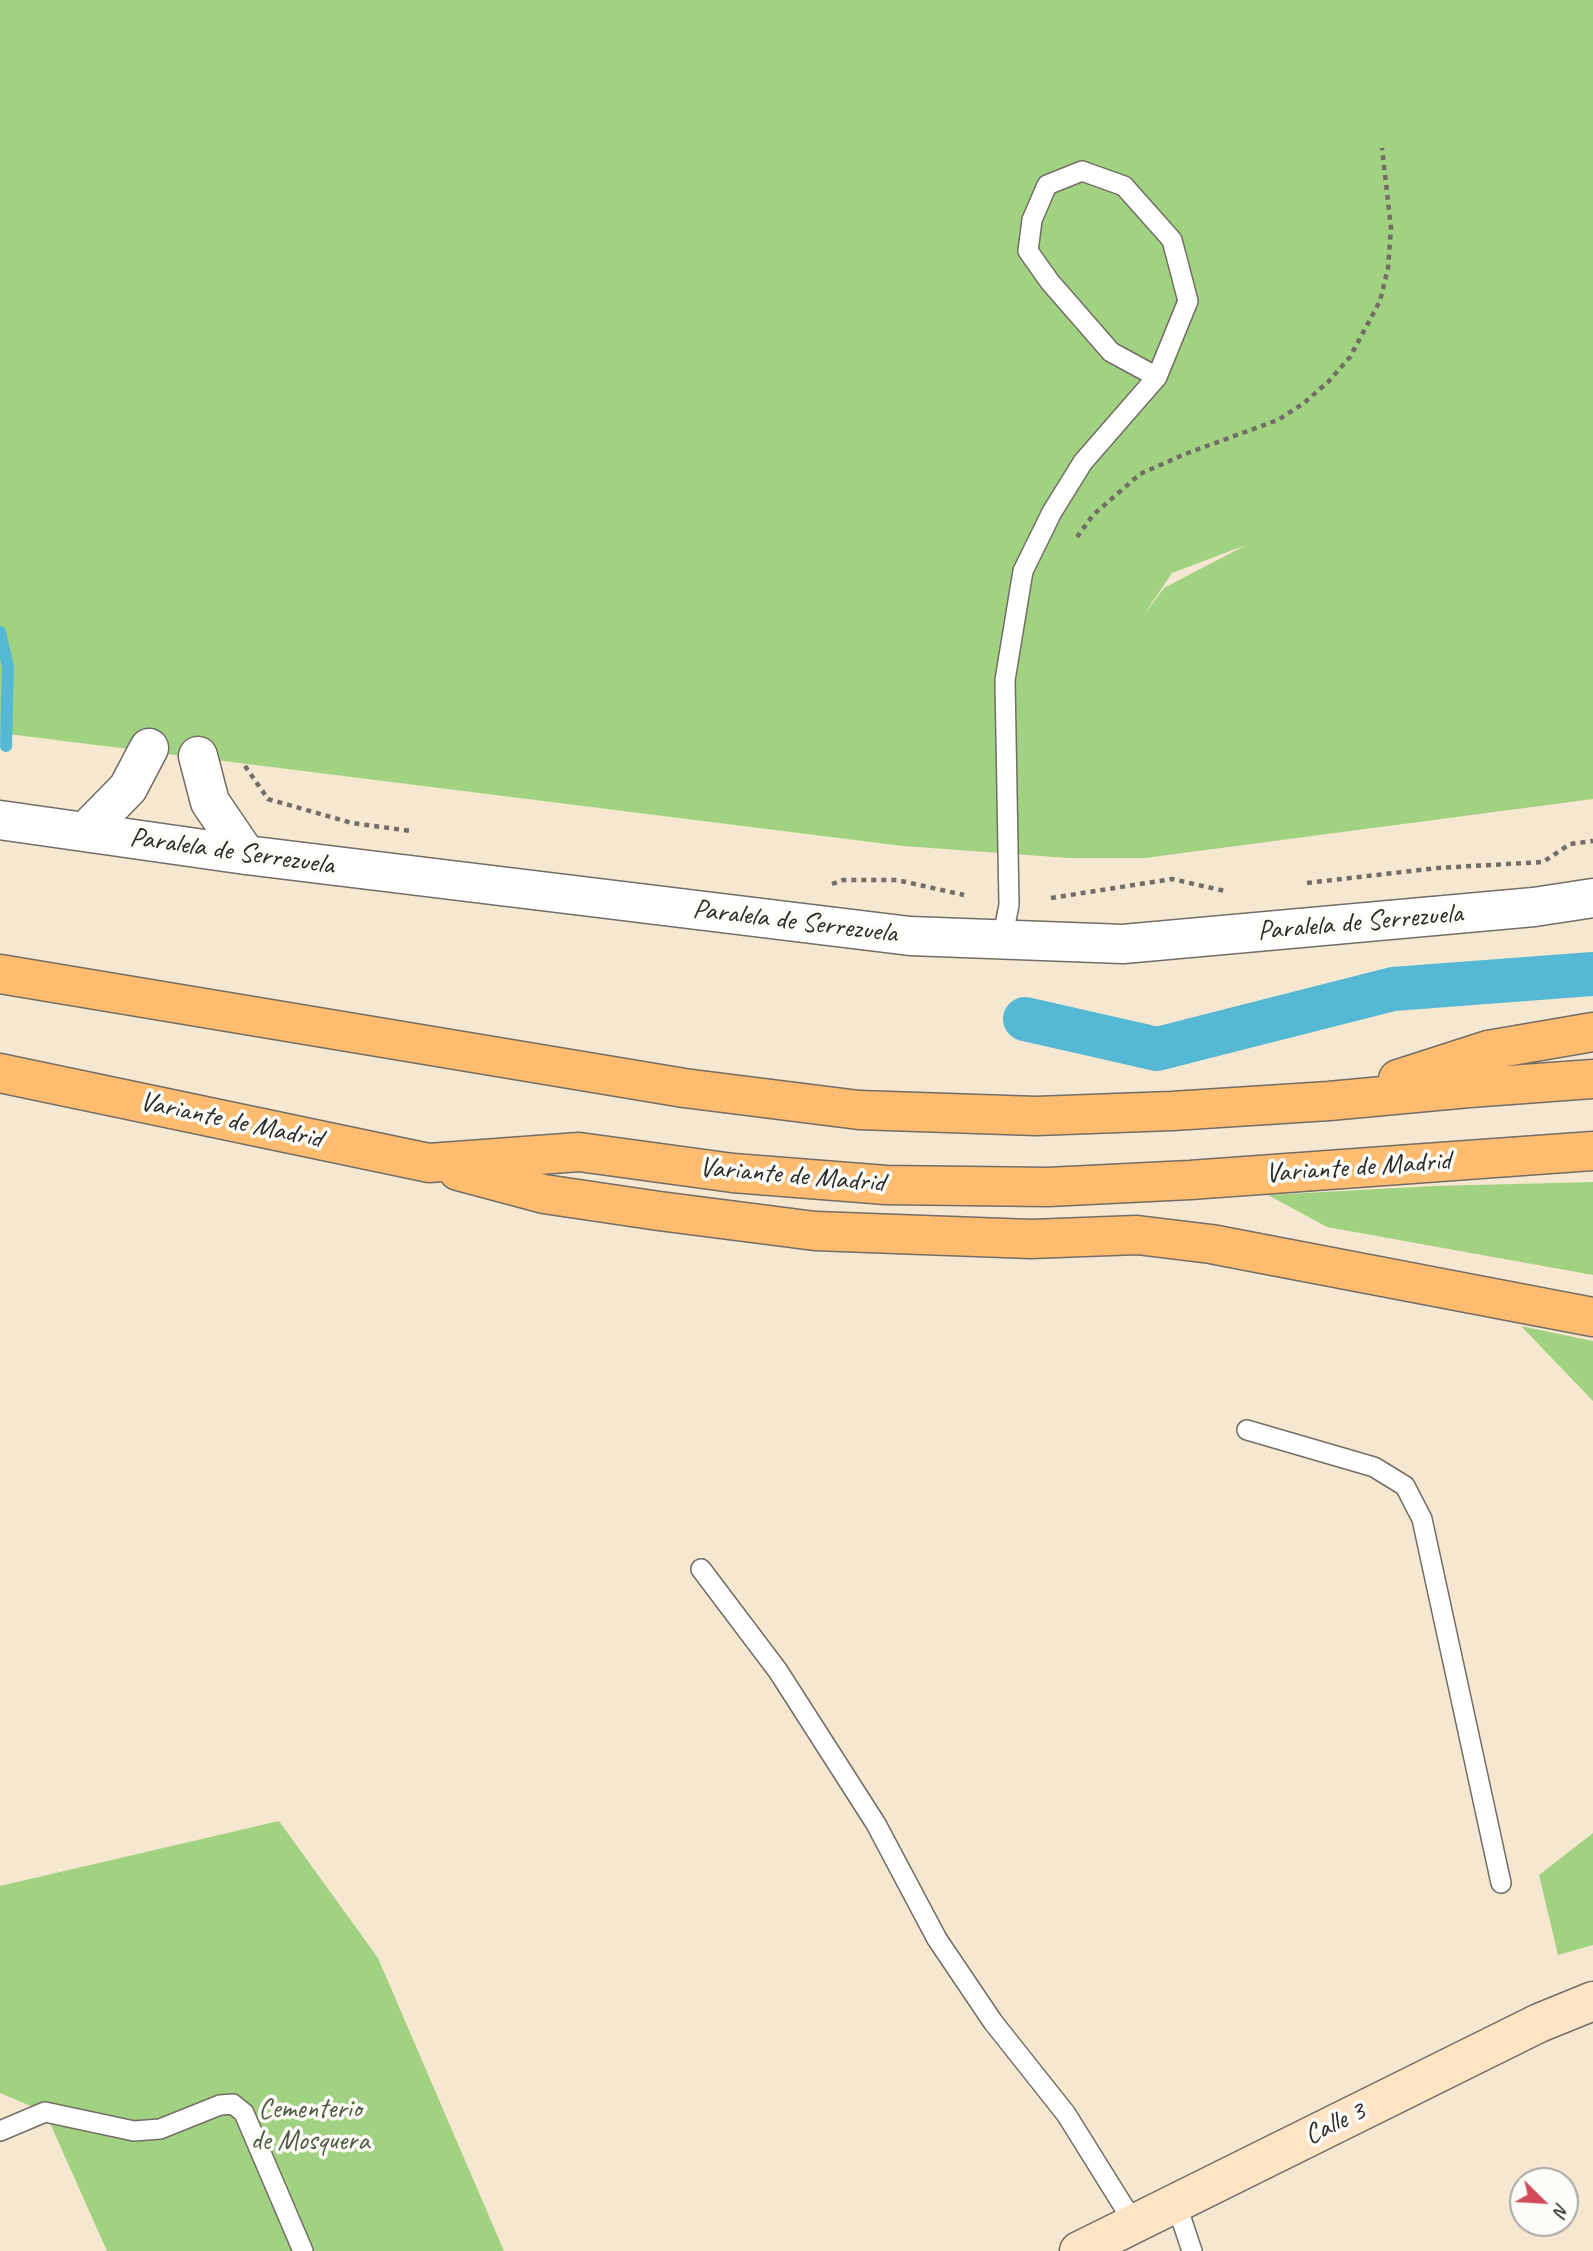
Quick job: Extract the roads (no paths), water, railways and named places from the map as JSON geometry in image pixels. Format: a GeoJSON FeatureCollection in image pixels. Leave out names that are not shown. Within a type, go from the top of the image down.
{"type":"FeatureCollection","features":[{"type":"Feature","properties":{"kind":"main road"},"geometry":{"type":"LineString","coordinates":[[0,974],[684,1088],[859,1110],[1036,1116],[1172,1111],[1593,1079]]}},
{"type":"Feature","properties":{"kind":"main road"},"geometry":{"type":"LineString","coordinates":[[1329,1101],[1488,1050],[1593,1032]]}},
{"type":"Feature","properties":{"kind":"main road","name":"Variante de Madrid"},"geometry":{"type":"LineString","coordinates":[[0,1073],[429,1163],[579,1152],[733,1173],[874,1184],[1048,1187],[1190,1180],[1593,1151]]}},
{"type":"Feature","properties":{"kind":"main road"},"geometry":{"type":"LineString","coordinates":[[429,1163],[544,1194],[816,1231],[1031,1239],[1137,1235],[1211,1244],[1593,1317]]}},
{"type":"Feature","properties":{"kind":"main road","name":"Calle 3"},"geometry":{"type":"LineString","coordinates":[[1079,2251],[1539,2023],[1593,2001]]}},
{"type":"Feature","properties":{"kind":"street"},"geometry":{"type":"LineString","coordinates":[[85,832],[128,788],[149,748]]}},
{"type":"Feature","properties":{"kind":"street"},"geometry":{"type":"LineString","coordinates":[[198,755],[210,802],[246,855]]}},
{"type":"Feature","properties":{"kind":"street","name":"Paralela de Serrezuela"},"geometry":{"type":"LineString","coordinates":[[0,820],[246,855],[909,936],[1006,922],[1123,944],[1534,907],[1593,898]]}},
{"type":"Feature","properties":{"kind":"lane"},"geometry":{"type":"LineString","coordinates":[[1006,922],[1005,680],[1023,571],[1052,512],[1083,462],[1157,377],[1188,301],[1172,240],[1124,186],[1082,171],[1047,185],[1032,220],[1028,251],[1050,282],[1111,352],[1157,377]]}},
{"type":"Feature","properties":{"kind":"lane"},"geometry":{"type":"LineString","coordinates":[[1247,1430],[1374,1467],[1405,1486],[1422,1519],[1500,1883]]}},
{"type":"Feature","properties":{"kind":"lane"},"geometry":{"type":"LineString","coordinates":[[701,1569],[779,1671],[876,1824],[936,1939],[993,2022],[1066,2114],[1134,2223]]}},
{"type":"Feature","properties":{"kind":"lane"},"geometry":{"type":"LineString","coordinates":[[0,2131],[45,2112],[134,2132],[160,2129],[220,2105],[233,2104],[244,2113],[303,2251]]}},
{"type":"Feature","properties":{"kind":"lane"},"geometry":{"type":"LineString","coordinates":[[1176,2203],[1192,2251]]}},
{"type":"Feature","properties":{"kind":"waterway"},"geometry":{"type":"LineString","coordinates":[[0,632],[8,667],[6,746]]}},
{"type":"Feature","properties":{"kind":"waterway"},"geometry":{"type":"LineString","coordinates":[[1025,1019],[1157,1049],[1393,989],[1593,974]]}},
{"type":"Feature","properties":{"kind":"park label","name":"Cementerio de Mosquera"},"geometry":{"type":"Point","coordinates":[310,2126]}}]}
